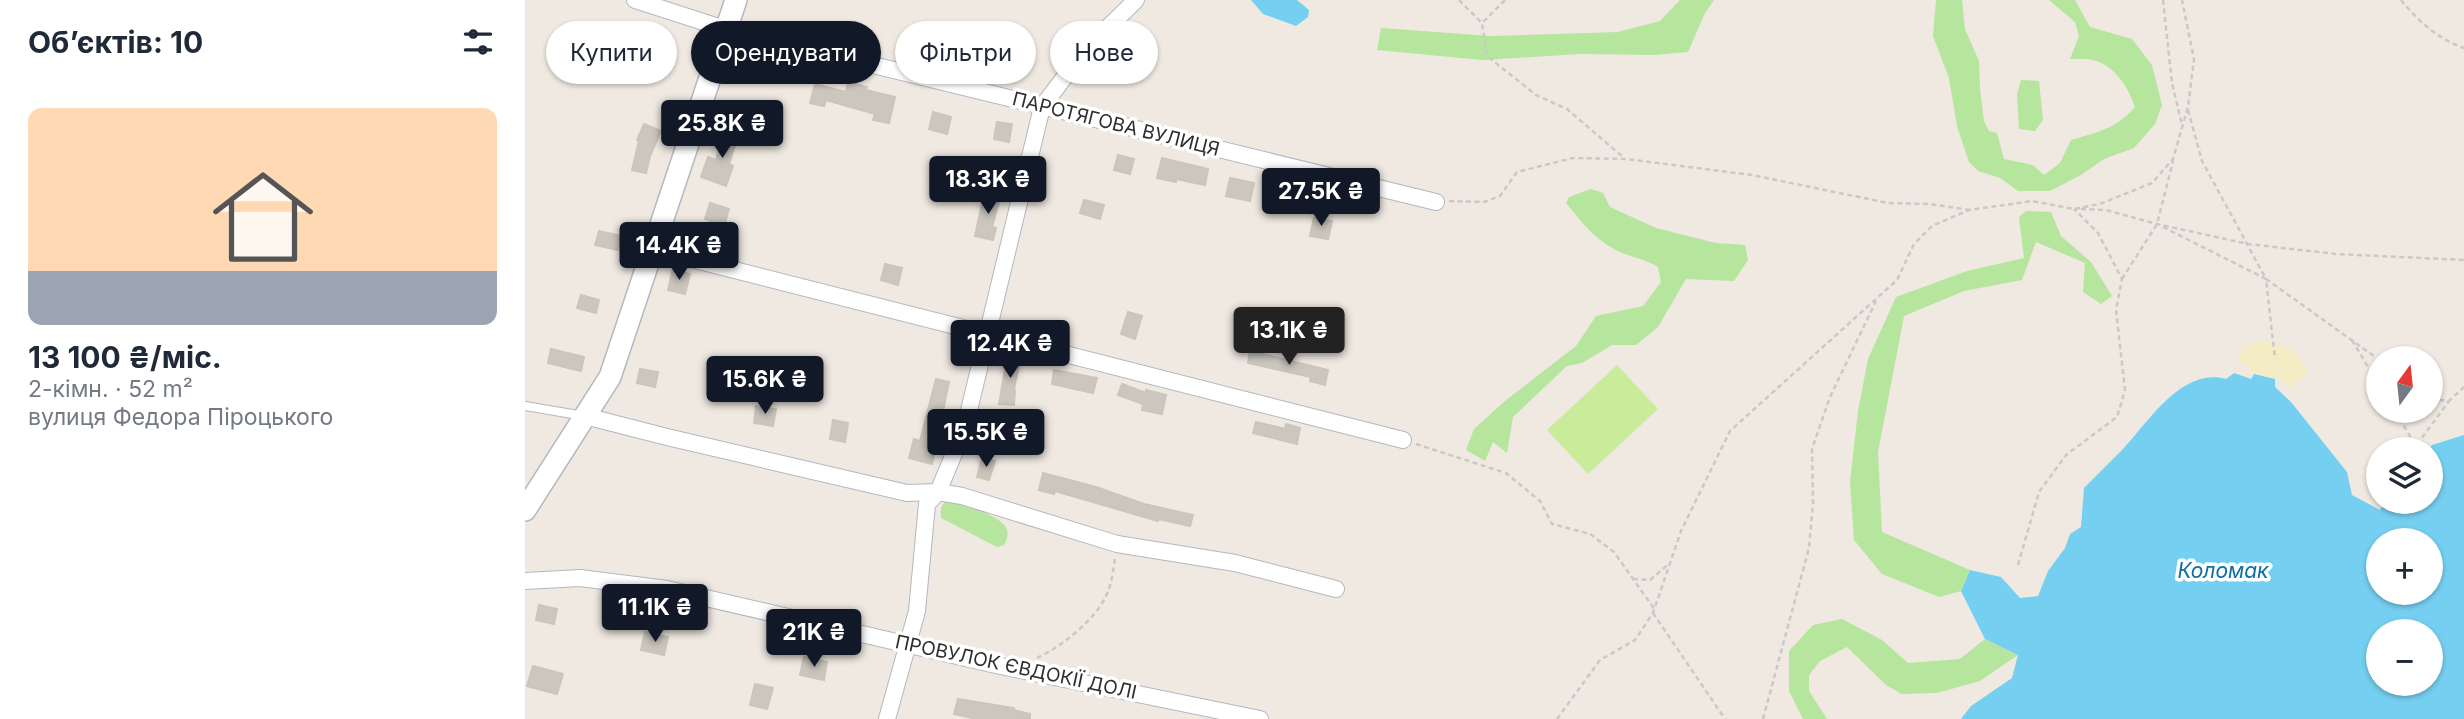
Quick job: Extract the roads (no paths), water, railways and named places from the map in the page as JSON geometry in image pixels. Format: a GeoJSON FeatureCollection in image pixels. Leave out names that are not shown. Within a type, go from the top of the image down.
{"type":"FeatureCollection","features":[{"type":"Feature","properties":{"kind":"street","name":"ПАРОТЯГОВА ВУЛИЦЯ"},"geometry":{"type":"LineString","coordinates":[[635,0],[700,21]]}},
{"type":"Feature","properties":{"kind":"street"},"geometry":{"type":"LineString","coordinates":[[728,21],[736,0]]}},
{"type":"Feature","properties":{"kind":"street"},"geometry":{"type":"LineString","coordinates":[[887,719],[918,611],[927,504],[938,492],[965,427],[1042,107],[1085,50],[1136,0]]}},
{"type":"Feature","properties":{"kind":"street","name":"ПАРОТЯГОВА ВУЛИЦЯ"},"geometry":{"type":"LineString","coordinates":[[881,67],[1436,202]]}},
{"type":"Feature","properties":{"kind":"street"},"geometry":{"type":"LineString","coordinates":[[525,510],[610,377],[707,84]]}},
{"type":"Feature","properties":{"kind":"street"},"geometry":{"type":"LineString","coordinates":[[652,248],[1403,440]]}},
{"type":"Feature","properties":{"kind":"street"},"geometry":{"type":"LineString","coordinates":[[585,416],[907,493],[938,492],[962,496],[1117,544],[1234,562],[1336,589]]}},
{"type":"Feature","properties":{"kind":"street","name":"ПРОВУЛОК ЄВДОКІЇ ДОЛІ"},"geometry":{"type":"LineString","coordinates":[[525,581],[580,578],[667,589],[996,665],[1260,719]]}},
{"type":"Feature","properties":{"kind":"lane"},"geometry":{"type":"LineString","coordinates":[[525,407],[585,416]]}},
{"type":"Feature","properties":{"kind":"water"},"geometry":{"type":"Polygon","coordinates":[[[1251,0],[1297,0],[1309,10],[1308,17],[1296,26],[1263,14],[1251,0]]]}},
{"type":"Feature","properties":{"kind":"water","name":"Коломак"},"geometry":{"type":"Polygon","coordinates":[[[2234,373],[2251,379],[2254,374],[2275,379],[2275,387],[2291,402],[2347,472],[2352,495],[2366,502],[2366,514],[2443,514],[2443,442],[2464,435],[2464,719],[1961,719],[1971,706],[2012,678],[2018,655],[1985,639],[1961,591],[1970,570],[2001,577],[2020,598],[2038,596],[2048,571],[2065,548],[2070,534],[2081,527],[2084,488],[2168,399],[2181,388],[2210,377],[2226,379],[2234,373]]]}}]}
